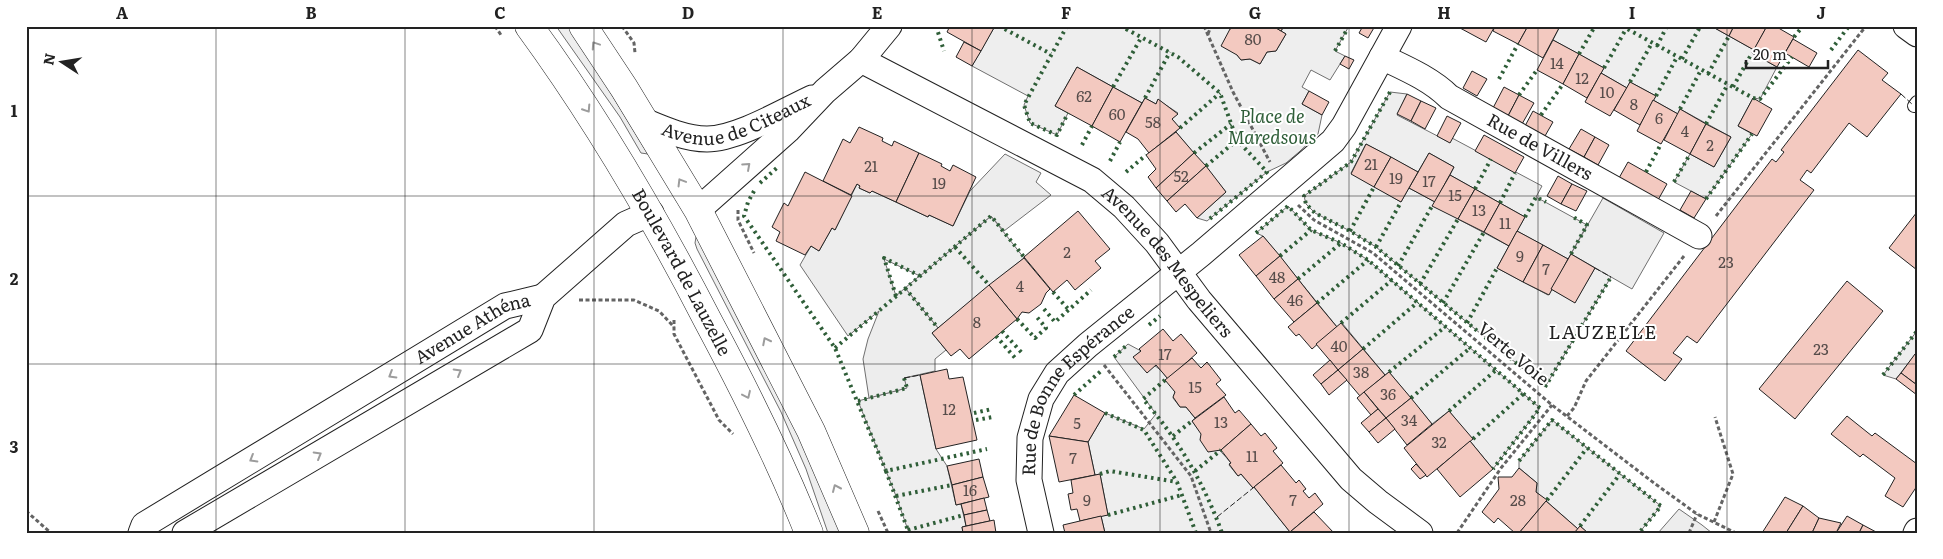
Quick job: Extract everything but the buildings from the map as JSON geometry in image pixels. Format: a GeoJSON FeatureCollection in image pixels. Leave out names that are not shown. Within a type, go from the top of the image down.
{"type":"FeatureCollection","features":[{"type":"Feature","properties":{"kind":"main road","name":"Boulevard de Lauzelle"},"geometry":{"type":"LineString","coordinates":[[529,26],[566,77],[651,213],[744,388],[810,533]]}},
{"type":"Feature","properties":{"kind":"main road"},"geometry":{"type":"LineString","coordinates":[[583,26],[698,210],[811,430],[855,533]]}},
{"type":"Feature","properties":{"kind":"main road"},"geometry":{"type":"LineString","coordinates":[[634,186],[664,203],[684,209],[698,210]]}},
{"type":"Feature","properties":{"kind":"street","name":"Avenue de Citeaux"},"geometry":{"type":"LineString","coordinates":[[698,210],[788,130],[825,91],[861,60],[889,26]]}},
{"type":"Feature","properties":{"kind":"street","name":"Rue de Bonne Espérance"},"geometry":{"type":"LineString","coordinates":[[1041,533],[1029,480],[1030,438],[1041,399],[1057,373],[1333,141],[1344,126],[1399,26]]}},
{"type":"Feature","properties":{"kind":"street"},"geometry":{"type":"LineString","coordinates":[[1906,26],[1917,34]]}},
{"type":"Feature","properties":{"kind":"street","name":"Rue de Villers"},"geometry":{"type":"LineString","coordinates":[[1382,57],[1434,85],[1449,97],[1699,236]]}},
{"type":"Feature","properties":{"kind":"street","name":"Avenue des Mespeliers"},"geometry":{"type":"LineString","coordinates":[[861,60],[1092,180],[1124,207],[1157,243],[1178,272],[1350,479],[1420,533]]}},
{"type":"Feature","properties":{"kind":"street","name":"Avenue de Citeaux"},"geometry":{"type":"LineString","coordinates":[[644,121],[659,128],[692,138],[708,139],[729,135],[753,126],[825,91]]}},
{"type":"Feature","properties":{"kind":"street"},"geometry":{"type":"LineString","coordinates":[[544,297],[626,224],[651,213]]}},
{"type":"Feature","properties":{"kind":"street","name":"Avenue Athéna"},"geometry":{"type":"LineString","coordinates":[[141,533],[144,525],[505,306],[544,297]]}},
{"type":"Feature","properties":{"kind":"street","name":"Avenue Athéna"},"geometry":{"type":"LineString","coordinates":[[185,533],[530,330],[544,297]]}},
{"type":"Feature","properties":{"kind":"path"},"geometry":{"type":"LineString","coordinates":[[622,26],[634,43],[636,57]]}},
{"type":"Feature","properties":{"kind":"path"},"geometry":{"type":"LineString","coordinates":[[1204,26],[1208,35]]}},
{"type":"Feature","properties":{"kind":"path"},"geometry":{"type":"LineString","coordinates":[[1208,35],[1211,26]]}},
{"type":"Feature","properties":{"kind":"path","name":"Verte Voie"},"geometry":{"type":"LineString","coordinates":[[1208,35],[1233,92],[1282,185],[1297,204],[1314,220],[1373,252],[1552,405],[1697,514],[1736,533]]}},
{"type":"Feature","properties":{"kind":"path"},"geometry":{"type":"LineString","coordinates":[[737,202],[738,220],[755,256]]}},
{"type":"Feature","properties":{"kind":"path"},"geometry":{"type":"LineString","coordinates":[[544,297],[594,302],[634,300],[659,311],[675,327]]}},
{"type":"Feature","properties":{"kind":"path"},"geometry":{"type":"LineString","coordinates":[[672,313],[675,327],[674,334],[719,420],[735,436]]}},
{"type":"Feature","properties":{"kind":"path"},"geometry":{"type":"LineString","coordinates":[[1088,345],[1191,476],[1211,533]]}},
{"type":"Feature","properties":{"kind":"path"},"geometry":{"type":"LineString","coordinates":[[1457,533],[1500,468],[1552,405]]}},
{"type":"Feature","properties":{"kind":"path"},"geometry":{"type":"LineString","coordinates":[[1714,522],[1733,474],[1715,417]]}},
{"type":"Feature","properties":{"kind":"path"},"geometry":{"type":"LineString","coordinates":[[876,507],[888,533]]}},
{"type":"Feature","properties":{"kind":"path"},"geometry":{"type":"LineString","coordinates":[[26,511],[51,533]]}},
{"type":"Feature","properties":{"kind":"path"},"geometry":{"type":"LineString","coordinates":[[1689,533],[1697,514]]}},
{"type":"Feature","properties":{"kind":"green space"},"geometry":{"type":"Polygon","coordinates":[[[556,26],[570,26],[648,154],[641,153],[620,117],[556,26]]]}},
{"type":"Feature","properties":{"kind":"green space","name":"Place de Maredsous"},"geometry":{"type":"Polygon","coordinates":[[[995,26],[1238,26],[1237,55],[1241,60],[1250,59],[1260,64],[1267,52],[1276,51],[1286,34],[1281,31],[1284,26],[1349,26],[1335,51],[1345,56],[1330,80],[1311,70],[1302,87],[1309,91],[1302,104],[1322,115],[1318,134],[1286,163],[1267,172],[1207,221],[1197,218],[1226,192],[1176,132],[1179,128],[1172,119],[1178,113],[1158,100],[1156,104],[1145,98],[1142,103],[1077,67],[1055,106],[1068,113],[1057,135],[1030,123],[1024,105],[1028,96],[972,66],[995,26]]]}},
{"type":"Feature","properties":{"kind":"green space"},"geometry":{"type":"Polygon","coordinates":[[[1556,26],[1711,26],[1754,50],[1752,53],[1777,67],[1760,99],[1753,98],[1738,126],[1752,134],[1706,199],[1674,182],[1690,154],[1714,167],[1731,137],[1680,109],[1678,114],[1653,100],[1656,96],[1630,82],[1627,88],[1601,73],[1604,68],[1553,40],[1559,28],[1556,26]]]}},
{"type":"Feature","properties":{"kind":"green space"},"geometry":{"type":"Polygon","coordinates":[[[1390,92],[1407,94],[1397,115],[1449,142],[1452,138],[1542,186],[1536,197],[1587,225],[1568,259],[1517,231],[1525,217],[1450,175],[1454,167],[1429,153],[1418,172],[1366,144],[1351,173],[1401,202],[1409,188],[1435,202],[1458,219],[1509,246],[1497,268],[1548,295],[1551,289],[1575,302],[1595,268],[1611,277],[1545,387],[1376,247],[1315,213],[1306,204],[1304,196],[1351,162],[1390,92]]]}},
{"type":"Feature","properties":{"kind":"green space"},"geometry":{"type":"Polygon","coordinates":[[[1288,206],[1311,230],[1341,243],[1368,260],[1540,408],[1493,469],[1449,411],[1432,424],[1389,372],[1385,375],[1342,323],[1337,327],[1263,236],[1256,233],[1288,206]]]}},
{"type":"Feature","properties":{"kind":"green space"},"geometry":{"type":"Polygon","coordinates":[[[991,216],[1024,258],[938,328],[905,288],[991,216]]]}},
{"type":"Feature","properties":{"kind":"green space"},"geometry":{"type":"Polygon","coordinates":[[[700,236],[848,533],[828,533],[806,469],[781,412],[697,249],[696,237],[700,236]]]}},
{"type":"Feature","properties":{"kind":"green space"},"geometry":{"type":"Polygon","coordinates":[[[1917,331],[1917,352],[1896,379],[1883,375],[1917,331]]]}},
{"type":"Feature","properties":{"kind":"green space"},"geometry":{"type":"Polygon","coordinates":[[[1128,344],[1141,351],[1134,357],[1155,366],[1163,373],[1175,392],[1173,398],[1180,407],[1186,407],[1195,418],[1192,421],[1196,427],[1231,463],[1229,465],[1238,476],[1241,474],[1254,487],[1290,532],[1105,533],[1101,516],[1108,515],[1100,474],[1095,475],[1088,442],[1105,413],[1144,429],[1156,414],[1114,357],[1128,344]]]}},
{"type":"Feature","properties":{"kind":"green space"},"geometry":{"type":"Polygon","coordinates":[[[920,375],[936,449],[947,466],[956,505],[961,504],[966,526],[962,527],[963,533],[909,533],[858,401],[906,388],[904,378],[920,375]]]}},
{"type":"Feature","properties":{"kind":"green space"},"geometry":{"type":"Polygon","coordinates":[[[1552,420],[1661,506],[1639,533],[1588,533],[1580,526],[1578,529],[1536,492],[1537,483],[1519,468],[1519,461],[1552,420]]]}},
{"type":"Feature","properties":{"kind":"shaded area"},"geometry":{"type":"Polygon","coordinates":[[[1005,154],[1041,173],[1036,182],[1051,195],[1004,231],[991,216],[920,276],[884,259],[896,296],[905,288],[938,328],[932,333],[946,350],[935,359],[935,371],[904,378],[907,388],[869,398],[863,359],[868,339],[879,311],[848,336],[800,265],[811,246],[819,251],[832,228],[835,230],[857,184],[860,186],[859,188],[870,193],[872,191],[928,217],[929,215],[953,226],[970,191],[1005,154]]]}},
{"type":"Feature","properties":{"kind":"shaded area"},"geometry":{"type":"Polygon","coordinates":[[[1603,198],[1664,233],[1632,289],[1571,254],[1603,198]]]}},
{"type":"Feature","properties":{"kind":"shaded area"},"geometry":{"type":"Polygon","coordinates":[[[1679,509],[1702,525],[1712,533],[1658,533],[1679,509]]]}},
{"type":"Feature","properties":{"kind":"hedge"},"geometry":{"type":"LineString","coordinates":[[936,26],[944,51]]}},
{"type":"Feature","properties":{"kind":"hedge"},"geometry":{"type":"LineString","coordinates":[[999,26],[1051,54]]}},
{"type":"Feature","properties":{"kind":"hedge"},"geometry":{"type":"LineString","coordinates":[[1067,26],[1024,105],[1030,123],[1057,135],[1068,113]]}},
{"type":"Feature","properties":{"kind":"hedge"},"geometry":{"type":"LineString","coordinates":[[1120,26],[1126,29],[1128,26]]}},
{"type":"Feature","properties":{"kind":"hedge"},"geometry":{"type":"LineString","coordinates":[[1335,51],[1349,26]]}},
{"type":"Feature","properties":{"kind":"hedge"},"geometry":{"type":"LineString","coordinates":[[1579,54],[1595,26]]}},
{"type":"Feature","properties":{"kind":"hedge"},"geometry":{"type":"LineString","coordinates":[[1622,26],[1753,98],[1760,99],[1792,57]]}},
{"type":"Feature","properties":{"kind":"hedge"},"geometry":{"type":"LineString","coordinates":[[1657,46],[1667,26]]}},
{"type":"Feature","properties":{"kind":"hedge"},"geometry":{"type":"LineString","coordinates":[[1794,37],[1803,26]]}},
{"type":"Feature","properties":{"kind":"hedge"},"geometry":{"type":"LineString","coordinates":[[1831,50],[1849,26]]}},
{"type":"Feature","properties":{"kind":"hedge"},"geometry":{"type":"LineString","coordinates":[[1682,59],[1700,27]]}},
{"type":"Feature","properties":{"kind":"hedge"},"geometry":{"type":"LineString","coordinates":[[1126,29],[1178,57],[1220,93],[1237,140],[1267,172],[1207,221]]}},
{"type":"Feature","properties":{"kind":"hedge"},"geometry":{"type":"LineString","coordinates":[[1604,68],[1626,29]]}},
{"type":"Feature","properties":{"kind":"hedge"},"geometry":{"type":"LineString","coordinates":[[1708,74],[1729,36]]}},
{"type":"Feature","properties":{"kind":"hedge"},"geometry":{"type":"LineString","coordinates":[[1113,87],[1141,38]]}},
{"type":"Feature","properties":{"kind":"hedge"},"geometry":{"type":"LineString","coordinates":[[1630,82],[1652,43]]}},
{"type":"Feature","properties":{"kind":"hedge"},"geometry":{"type":"LineString","coordinates":[[1499,79],[1518,44]]}},
{"type":"Feature","properties":{"kind":"hedge"},"geometry":{"type":"LineString","coordinates":[[1145,98],[1170,52]]}},
{"type":"Feature","properties":{"kind":"hedge"},"geometry":{"type":"LineString","coordinates":[[1733,87],[1752,53]]}},
{"type":"Feature","properties":{"kind":"hedge"},"geometry":{"type":"LineString","coordinates":[[1656,96],[1677,57]]}},
{"type":"Feature","properties":{"kind":"hedge"},"geometry":{"type":"LineString","coordinates":[[1519,95],[1537,70]]}},
{"type":"Feature","properties":{"kind":"hedge"},"geometry":{"type":"LineString","coordinates":[[1680,109],[1701,70]]}},
{"type":"Feature","properties":{"kind":"hedge"},"geometry":{"type":"LineString","coordinates":[[1541,115],[1563,84]]}},
{"type":"Feature","properties":{"kind":"hedge"},"geometry":{"type":"LineString","coordinates":[[1706,124],[1728,84]]}},
{"type":"Feature","properties":{"kind":"hedge"},"geometry":{"type":"LineString","coordinates":[[1390,92],[1351,162],[1304,196],[1306,204],[1315,213],[1376,247],[1545,387],[1611,277]]}},
{"type":"Feature","properties":{"kind":"hedge"},"geometry":{"type":"LineString","coordinates":[[1180,128],[1220,93]]}},
{"type":"Feature","properties":{"kind":"hedge"},"geometry":{"type":"LineString","coordinates":[[1194,153],[1231,124]]}},
{"type":"Feature","properties":{"kind":"hedge"},"geometry":{"type":"LineString","coordinates":[[1082,145],[1092,126]]}},
{"type":"Feature","properties":{"kind":"hedge"},"geometry":{"type":"LineString","coordinates":[[1706,199],[1752,134]]}},
{"type":"Feature","properties":{"kind":"hedge"},"geometry":{"type":"LineString","coordinates":[[1206,166],[1237,140]]}},
{"type":"Feature","properties":{"kind":"hedge"},"geometry":{"type":"LineString","coordinates":[[1110,161],[1120,142]]}},
{"type":"Feature","properties":{"kind":"hedge"},"geometry":{"type":"LineString","coordinates":[[1646,172],[1661,144]]}},
{"type":"Feature","properties":{"kind":"hedge"},"geometry":{"type":"LineString","coordinates":[[1674,182],[1690,154]]}},
{"type":"Feature","properties":{"kind":"hedge"},"geometry":{"type":"LineString","coordinates":[[1126,172],[1146,155]]}},
{"type":"Feature","properties":{"kind":"hedge"},"geometry":{"type":"LineString","coordinates":[[1475,189],[1491,159]]}},
{"type":"Feature","properties":{"kind":"hedge"},"geometry":{"type":"LineString","coordinates":[[760,183],[779,166]]}},
{"type":"Feature","properties":{"kind":"hedge"},"geometry":{"type":"LineString","coordinates":[[1500,203],[1515,173]]}},
{"type":"Feature","properties":{"kind":"hedge"},"geometry":{"type":"LineString","coordinates":[[1350,231],[1374,187]]}},
{"type":"Feature","properties":{"kind":"hedge"},"geometry":{"type":"LineString","coordinates":[[754,191],[744,216],[835,348],[886,471],[987,449]]}},
{"type":"Feature","properties":{"kind":"hedge"},"geometry":{"type":"LineString","coordinates":[[1525,217],[1536,197],[1546,202]]}},
{"type":"Feature","properties":{"kind":"hedge"},"geometry":{"type":"LineString","coordinates":[[1376,247],[1401,202]]}},
{"type":"Feature","properties":{"kind":"hedge"},"geometry":{"type":"LineString","coordinates":[[1256,233],[1288,206],[1311,230],[1341,243],[1368,260],[1540,408],[1493,469]]}},
{"type":"Feature","properties":{"kind":"hedge"},"geometry":{"type":"LineString","coordinates":[[1398,266],[1432,206]]}},
{"type":"Feature","properties":{"kind":"hedge"},"geometry":{"type":"LineString","coordinates":[[835,348],[991,216],[1024,257]]}},
{"type":"Feature","properties":{"kind":"hedge"},"geometry":{"type":"LineString","coordinates":[[1571,254],[1587,225],[1573,217]]}},
{"type":"Feature","properties":{"kind":"hedge"},"geometry":{"type":"LineString","coordinates":[[1420,284],[1458,219]]}},
{"type":"Feature","properties":{"kind":"hedge"},"geometry":{"type":"LineString","coordinates":[[1280,256],[1311,230]]}},
{"type":"Feature","properties":{"kind":"hedge"},"geometry":{"type":"LineString","coordinates":[[1443,303],[1484,232]]}},
{"type":"Feature","properties":{"kind":"hedge"},"geometry":{"type":"LineString","coordinates":[[1298,279],[1341,243]]}},
{"type":"Feature","properties":{"kind":"hedge"},"geometry":{"type":"LineString","coordinates":[[955,247],[989,285]]}},
{"type":"Feature","properties":{"kind":"hedge"},"geometry":{"type":"LineString","coordinates":[[896,296],[884,258],[920,276]]}},
{"type":"Feature","properties":{"kind":"hedge"},"geometry":{"type":"LineString","coordinates":[[1317,303],[1368,260]]}},
{"type":"Feature","properties":{"kind":"hedge"},"geometry":{"type":"LineString","coordinates":[[1467,323],[1497,268]]}},
{"type":"Feature","properties":{"kind":"hedge"},"geometry":{"type":"LineString","coordinates":[[1341,323],[1392,280]]}},
{"type":"Feature","properties":{"kind":"hedge"},"geometry":{"type":"LineString","coordinates":[[905,288],[938,328]]}},
{"type":"Feature","properties":{"kind":"hedge"},"geometry":{"type":"LineString","coordinates":[[1044,309],[1055,322],[1091,290]]}},
{"type":"Feature","properties":{"kind":"hedge"},"geometry":{"type":"LineString","coordinates":[[1053,292],[1069,310]]}},
{"type":"Feature","properties":{"kind":"hedge"},"geometry":{"type":"LineString","coordinates":[[1363,349],[1418,302]]}},
{"type":"Feature","properties":{"kind":"hedge"},"geometry":{"type":"LineString","coordinates":[[1017,319],[1035,338],[1046,328],[1036,316]]}},
{"type":"Feature","properties":{"kind":"hedge"},"geometry":{"type":"LineString","coordinates":[[1149,325],[1160,316]]}},
{"type":"Feature","properties":{"kind":"hedge"},"geometry":{"type":"LineString","coordinates":[[1389,372],[1445,327]]}},
{"type":"Feature","properties":{"kind":"hedge"},"geometry":{"type":"LineString","coordinates":[[1002,331],[1022,353]]}},
{"type":"Feature","properties":{"kind":"hedge"},"geometry":{"type":"LineString","coordinates":[[1883,375],[1917,331]]}},
{"type":"Feature","properties":{"kind":"hedge"},"geometry":{"type":"LineString","coordinates":[[996,336],[1016,359]]}},
{"type":"Feature","properties":{"kind":"hedge"},"geometry":{"type":"LineString","coordinates":[[1114,357],[1128,344]]}},
{"type":"Feature","properties":{"kind":"hedge"},"geometry":{"type":"LineString","coordinates":[[1411,398],[1470,348]]}},
{"type":"Feature","properties":{"kind":"hedge"},"geometry":{"type":"LineString","coordinates":[[1449,411],[1496,370]]}},
{"type":"Feature","properties":{"kind":"hedge"},"geometry":{"type":"LineString","coordinates":[[1074,395],[1101,371]]}},
{"type":"Feature","properties":{"kind":"hedge"},"geometry":{"type":"LineString","coordinates":[[858,401],[907,388],[904,378]]}},
{"type":"Feature","properties":{"kind":"hedge"},"geometry":{"type":"LineString","coordinates":[[1165,380],[1143,399],[1168,430],[1189,462],[1207,497],[1222,533]]}},
{"type":"Feature","properties":{"kind":"hedge"},"geometry":{"type":"LineString","coordinates":[[1473,439],[1523,394]]}},
{"type":"Feature","properties":{"kind":"hedge"},"geometry":{"type":"LineString","coordinates":[[974,413],[992,409]]}},
{"type":"Feature","properties":{"kind":"hedge"},"geometry":{"type":"LineString","coordinates":[[1105,413],[1144,430],[1177,482],[1196,533]]}},
{"type":"Feature","properties":{"kind":"hedge"},"geometry":{"type":"LineString","coordinates":[[976,420],[993,417]]}},
{"type":"Feature","properties":{"kind":"hedge"},"geometry":{"type":"LineString","coordinates":[[1519,461],[1552,420],[1661,506],[1639,533]]}},
{"type":"Feature","properties":{"kind":"hedge"},"geometry":{"type":"LineString","coordinates":[[1173,436],[1192,421]]}},
{"type":"Feature","properties":{"kind":"hedge"},"geometry":{"type":"LineString","coordinates":[[1547,500],[1587,448]]}},
{"type":"Feature","properties":{"kind":"hedge"},"geometry":{"type":"LineString","coordinates":[[1195,471],[1221,450]]}},
{"type":"Feature","properties":{"kind":"hedge"},"geometry":{"type":"LineString","coordinates":[[886,471],[909,533]]}},
{"type":"Feature","properties":{"kind":"hedge"},"geometry":{"type":"LineString","coordinates":[[1100,474],[1110,471],[1177,482]]}},
{"type":"Feature","properties":{"kind":"hedge"},"geometry":{"type":"LineString","coordinates":[[1580,526],[1620,474]]}},
{"type":"Feature","properties":{"kind":"hedge"},"geometry":{"type":"LineString","coordinates":[[896,496],[952,485]]}},
{"type":"Feature","properties":{"kind":"hedge"},"geometry":{"type":"LineString","coordinates":[[1108,515],[1182,495]]}},
{"type":"Feature","properties":{"kind":"hedge"},"geometry":{"type":"LineString","coordinates":[[908,530],[964,515]]}},
{"type":"Feature","properties":{"kind":"fence"},"geometry":{"type":"LineString","coordinates":[[1901,94],[1913,105]]}},
{"type":"Feature","properties":{"kind":"fence"},"geometry":{"type":"LineString","coordinates":[[1595,268],[1611,277]]}},
{"type":"Feature","properties":{"kind":"fence"},"geometry":{"type":"LineString","coordinates":[[904,378],[920,375]]}},
{"type":"Feature","properties":{"kind":"fence"},"geometry":{"type":"LineString","coordinates":[[1217,517],[1253,488]]}},
{"type":"Feature","properties":{"kind":"district","name":"LAUZELLE"},"geometry":{"type":"Point","coordinates":[1603,332]}}]}
